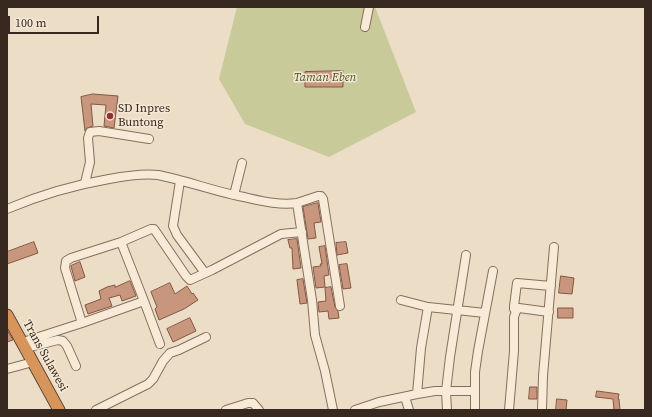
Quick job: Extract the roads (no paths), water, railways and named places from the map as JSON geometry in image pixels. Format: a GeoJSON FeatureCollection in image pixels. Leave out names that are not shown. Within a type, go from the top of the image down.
{"type":"FeatureCollection","features":[{"type":"Feature","properties":{"kind":"highway","name":"Trans Sulawesi"},"geometry":{"type":"LineString","coordinates":[[7,315],[59,410]]}},
{"type":"Feature","properties":{"kind":"street"},"geometry":{"type":"LineString","coordinates":[[365,27],[372,17],[369,7]]}},
{"type":"Feature","properties":{"kind":"street"},"geometry":{"type":"LineString","coordinates":[[85,183],[90,162],[88,138],[90,132],[99,131],[150,140]]}},
{"type":"Feature","properties":{"kind":"street"},"geometry":{"type":"LineString","coordinates":[[234,195],[242,164]]}},
{"type":"Feature","properties":{"kind":"street"},"geometry":{"type":"LineString","coordinates":[[7,209],[31,199],[85,183],[121,177],[147,175],[157,175],[215,191],[277,204],[297,203],[321,196],[323,199],[340,306]]}},
{"type":"Feature","properties":{"kind":"street"},"geometry":{"type":"LineString","coordinates":[[180,181],[173,226],[177,235],[206,273]]}},
{"type":"Feature","properties":{"kind":"street"},"geometry":{"type":"LineString","coordinates":[[297,203],[312,300],[315,335],[325,371],[333,410]]}},
{"type":"Feature","properties":{"kind":"street"},"geometry":{"type":"LineString","coordinates":[[82,323],[66,268],[66,261],[71,258],[121,242],[154,229],[188,279],[193,279],[282,234],[302,232]]}},
{"type":"Feature","properties":{"kind":"street"},"geometry":{"type":"LineString","coordinates":[[121,242],[160,344]]}},
{"type":"Feature","properties":{"kind":"street"},"geometry":{"type":"LineString","coordinates":[[542,410],[542,388],[554,247]]}},
{"type":"Feature","properties":{"kind":"street"},"geometry":{"type":"LineString","coordinates":[[447,410],[446,390],[466,255]]}},
{"type":"Feature","properties":{"kind":"street"},"geometry":{"type":"LineString","coordinates":[[475,410],[478,351],[493,271]]}},
{"type":"Feature","properties":{"kind":"street"},"geometry":{"type":"LineString","coordinates":[[509,410],[514,351],[514,317],[516,311],[514,306],[517,283],[551,286]]}},
{"type":"Feature","properties":{"kind":"street"},"geometry":{"type":"LineString","coordinates":[[401,300],[428,307],[484,313]]}},
{"type":"Feature","properties":{"kind":"street"},"geometry":{"type":"LineString","coordinates":[[24,345],[144,301]]}},
{"type":"Feature","properties":{"kind":"street"},"geometry":{"type":"LineString","coordinates":[[417,394],[421,348],[428,307]]}},
{"type":"Feature","properties":{"kind":"street"},"geometry":{"type":"LineString","coordinates":[[516,311],[519,308],[526,308],[549,312]]}},
{"type":"Feature","properties":{"kind":"street"},"geometry":{"type":"LineString","coordinates":[[96,410],[148,384],[170,353],[206,337]]}},
{"type":"Feature","properties":{"kind":"street"},"geometry":{"type":"LineString","coordinates":[[24,345],[58,340],[62,341],[67,346],[76,366]]}},
{"type":"Feature","properties":{"kind":"street"},"geometry":{"type":"LineString","coordinates":[[7,369],[32,362]]}},
{"type":"Feature","properties":{"kind":"street"},"geometry":{"type":"LineString","coordinates":[[355,410],[379,402],[417,394],[446,390],[475,391]]}},
{"type":"Feature","properties":{"kind":"street"},"geometry":{"type":"LineString","coordinates":[[405,397],[410,410]]}},
{"type":"Feature","properties":{"kind":"street"},"geometry":{"type":"LineString","coordinates":[[226,410],[248,403],[253,403],[259,410]]}},
{"type":"Feature","properties":{"kind":"place","name":"SD Inpres Buntong"},"geometry":{"type":"Point","coordinates":[110,116]}},
{"type":"Feature","properties":{"kind":"park label","name":"Taman Eben"},"geometry":{"type":"Point","coordinates":[325,78]}}]}
